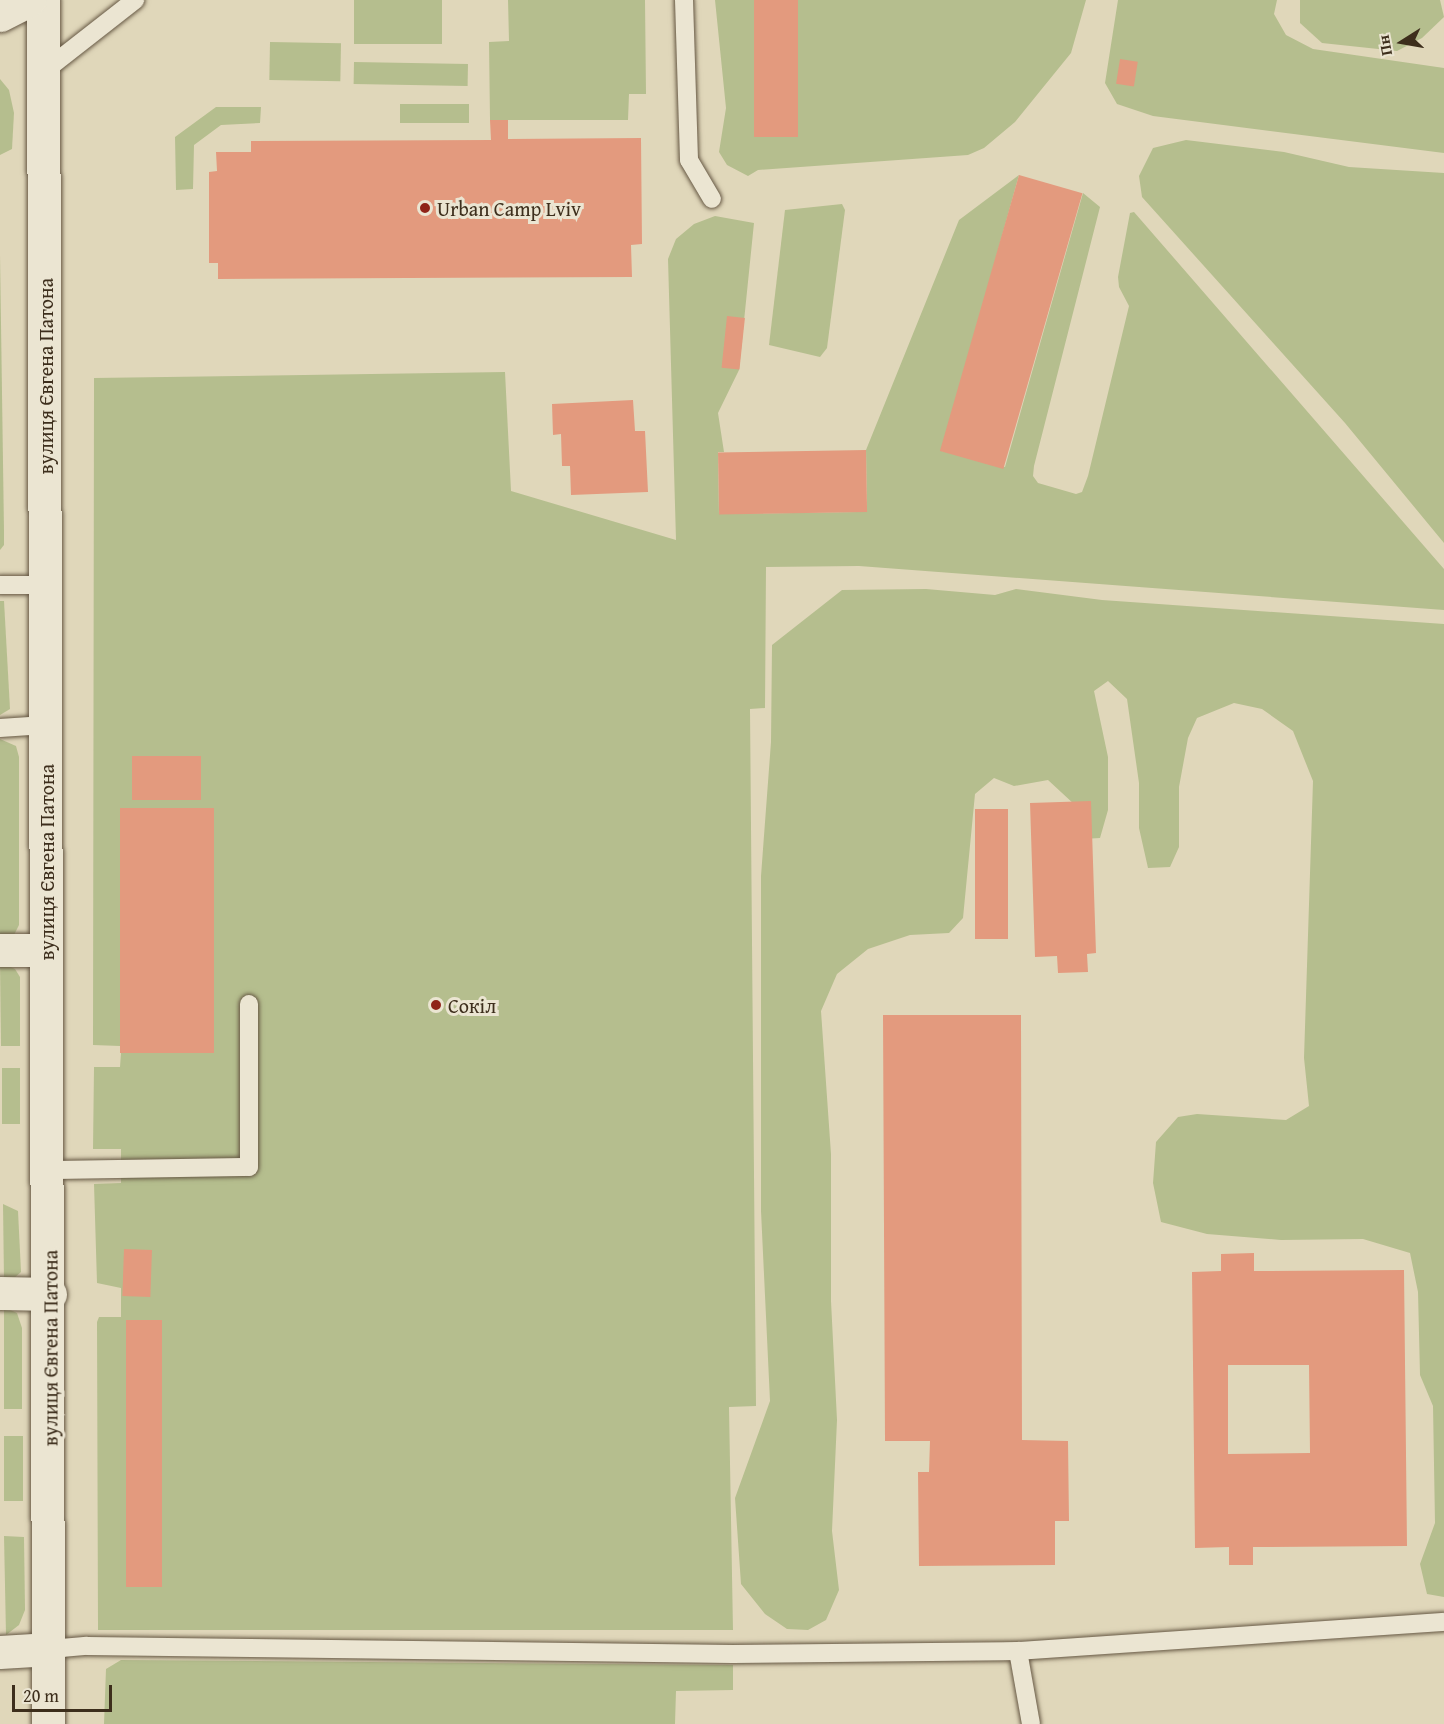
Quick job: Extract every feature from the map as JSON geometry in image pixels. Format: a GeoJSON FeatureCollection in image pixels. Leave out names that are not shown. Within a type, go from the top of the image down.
{"type":"FeatureCollection","features":[{"type":"Feature","properties":{"kind":"street"},"geometry":{"type":"LineString","coordinates":[[0,15],[29,0]]}},
{"type":"Feature","properties":{"kind":"street","name":"вулиця Євгена Патона"},"geometry":{"type":"LineString","coordinates":[[43,0],[44,585],[50,1294],[48,1724]]}},
{"type":"Feature","properties":{"kind":"street"},"geometry":{"type":"LineString","coordinates":[[0,950],[46,950]]}},
{"type":"Feature","properties":{"kind":"street"},"geometry":{"type":"LineString","coordinates":[[0,1293],[50,1294]]}},
{"type":"Feature","properties":{"kind":"street"},"geometry":{"type":"LineString","coordinates":[[0,1652],[50,1649]]}},
{"type":"Feature","properties":{"kind":"lane"},"geometry":{"type":"LineString","coordinates":[[43,72],[135,0]]}},
{"type":"Feature","properties":{"kind":"lane"},"geometry":{"type":"LineString","coordinates":[[684,0],[689,160],[712,199]]}},
{"type":"Feature","properties":{"kind":"lane"},"geometry":{"type":"LineString","coordinates":[[0,585],[44,585]]}},
{"type":"Feature","properties":{"kind":"lane"},"geometry":{"type":"LineString","coordinates":[[0,728],[45,725]]}},
{"type":"Feature","properties":{"kind":"lane"},"geometry":{"type":"LineString","coordinates":[[49,1170],[249,1167],[249,1004]]}},
{"type":"Feature","properties":{"kind":"lane"},"geometry":{"type":"LineString","coordinates":[[50,1649],[87,1646],[733,1654],[1018,1651],[1444,1622]]}},
{"type":"Feature","properties":{"kind":"lane"},"geometry":{"type":"LineString","coordinates":[[1018,1651],[1031,1724]]}},
{"type":"Feature","properties":{"kind":"green space"},"geometry":{"type":"Polygon","coordinates":[[[354,0],[442,0],[442,44],[354,44],[354,0]]]}},
{"type":"Feature","properties":{"kind":"green space"},"geometry":{"type":"Polygon","coordinates":[[[508,0],[645,0],[646,94],[629,94],[628,120],[490,120],[489,42],[509,41],[508,0]]]}},
{"type":"Feature","properties":{"kind":"green space"},"geometry":{"type":"Polygon","coordinates":[[[715,0],[1086,0],[1071,53],[1015,122],[984,148],[968,155],[758,170],[748,176],[727,165],[719,152],[726,108],[715,0]]]}},
{"type":"Feature","properties":{"kind":"green space"},"geometry":{"type":"Polygon","coordinates":[[[1118,0],[1277,0],[1274,14],[1286,35],[1313,49],[1444,68],[1444,153],[1153,116],[1117,104],[1105,83],[1118,0]]]}},
{"type":"Feature","properties":{"kind":"green space"},"geometry":{"type":"Polygon","coordinates":[[[1300,0],[1440,0],[1444,17],[1422,38],[1397,51],[1322,43],[1300,23],[1300,0]]]}},
{"type":"Feature","properties":{"kind":"green space"},"geometry":{"type":"Polygon","coordinates":[[[270,42],[341,43],[340,81],[269,80],[270,42]]]}},
{"type":"Feature","properties":{"kind":"green space"},"geometry":{"type":"Polygon","coordinates":[[[354,62],[468,64],[468,86],[354,84],[354,62]]]}},
{"type":"Feature","properties":{"kind":"green space"},"geometry":{"type":"Polygon","coordinates":[[[0,79],[9,90],[14,113],[12,149],[0,155],[0,79]]]}},
{"type":"Feature","properties":{"kind":"green space"},"geometry":{"type":"Polygon","coordinates":[[[400,104],[469,104],[469,123],[400,123],[400,104]]]}},
{"type":"Feature","properties":{"kind":"green space"},"geometry":{"type":"Polygon","coordinates":[[[216,107],[261,107],[260,123],[221,125],[194,145],[193,189],[176,190],[175,137],[216,107]]]}},
{"type":"Feature","properties":{"kind":"green space"},"geometry":{"type":"Polygon","coordinates":[[[1186,140],[1284,152],[1349,167],[1444,173],[1444,543],[1345,423],[1142,197],[1139,176],[1153,148],[1186,140]]]}},
{"type":"Feature","properties":{"kind":"green space","name":"Сокіл"},"geometry":{"type":"Polygon","coordinates":[[[1019,175],[942,451],[1005,467],[1083,193],[1100,207],[1034,466],[1033,476],[1038,483],[1076,494],[1082,492],[1088,476],[1129,306],[1119,287],[1118,277],[1130,213],[1134,212],[1444,569],[1444,610],[859,566],[766,567],[765,708],[750,709],[756,1406],[729,1407],[733,1630],[98,1630],[97,1322],[99,1317],[121,1317],[121,1288],[97,1283],[94,1184],[121,1183],[121,1149],[93,1149],[94,1067],[120,1067],[121,1053],[120,1046],[93,1045],[94,378],[505,372],[511,491],[676,540],[668,259],[676,239],[694,224],[715,216],[754,223],[739,370],[718,413],[724,452],[718,452],[719,514],[858,512],[867,506],[866,450],[959,220],[1019,175]]]}},
{"type":"Feature","properties":{"kind":"green space"},"geometry":{"type":"Polygon","coordinates":[[[842,204],[845,210],[827,348],[820,357],[769,345],[785,210],[842,204]]]}},
{"type":"Feature","properties":{"kind":"green space"},"geometry":{"type":"Polygon","coordinates":[[[0,254],[4,545],[0,550],[0,254]]]}},
{"type":"Feature","properties":{"kind":"green space"},"geometry":{"type":"Polygon","coordinates":[[[926,589],[995,595],[1016,589],[1102,600],[1444,624],[1444,1597],[1427,1594],[1420,1564],[1435,1523],[1433,1406],[1420,1375],[1418,1292],[1410,1253],[1363,1239],[1281,1240],[1207,1234],[1161,1222],[1153,1183],[1156,1142],[1178,1117],[1197,1114],[1286,1120],[1309,1106],[1304,1058],[1313,781],[1293,731],[1262,709],[1234,703],[1197,718],[1188,738],[1179,787],[1179,847],[1170,867],[1148,868],[1139,828],[1139,783],[1127,699],[1108,681],[1094,691],[1108,757],[1108,810],[1100,838],[1083,839],[1075,805],[1048,780],[1014,786],[994,778],[975,794],[963,918],[949,933],[910,935],[868,949],[837,974],[821,1011],[831,1154],[831,1301],[837,1420],[832,1531],[839,1590],[826,1620],[808,1630],[787,1629],[765,1614],[741,1584],[735,1498],[770,1401],[761,1211],[761,876],[771,742],[772,645],[842,590],[926,589]]]}},
{"type":"Feature","properties":{"kind":"green space"},"geometry":{"type":"Polygon","coordinates":[[[0,601],[4,601],[10,709],[0,715],[0,601]]]}},
{"type":"Feature","properties":{"kind":"green space"},"geometry":{"type":"Polygon","coordinates":[[[0,739],[16,746],[19,757],[19,925],[14,935],[0,941],[0,739]]]}},
{"type":"Feature","properties":{"kind":"green space"},"geometry":{"type":"Polygon","coordinates":[[[0,962],[15,969],[20,977],[20,1046],[1,1046],[0,962]]]}},
{"type":"Feature","properties":{"kind":"green space"},"geometry":{"type":"Polygon","coordinates":[[[2,1068],[20,1068],[20,1124],[2,1124],[2,1068]]]}},
{"type":"Feature","properties":{"kind":"green space"},"geometry":{"type":"Polygon","coordinates":[[[3,1204],[18,1211],[21,1272],[13,1279],[4,1280],[3,1204]]]}},
{"type":"Feature","properties":{"kind":"green space"},"geometry":{"type":"Polygon","coordinates":[[[4,1307],[17,1313],[22,1328],[22,1409],[4,1409],[4,1307]]]}},
{"type":"Feature","properties":{"kind":"green space"},"geometry":{"type":"Polygon","coordinates":[[[4,1436],[23,1436],[23,1501],[4,1501],[4,1436]]]}},
{"type":"Feature","properties":{"kind":"green space"},"geometry":{"type":"Polygon","coordinates":[[[4,1536],[24,1537],[25,1610],[19,1625],[6,1635],[4,1536]]]}},
{"type":"Feature","properties":{"kind":"green space"},"geometry":{"type":"Polygon","coordinates":[[[121,1660],[733,1665],[733,1690],[676,1691],[675,1724],[104,1724],[106,1669],[121,1660]]]}},
{"type":"Feature","properties":{"kind":"building"},"geometry":{"type":"Polygon","coordinates":[[[754,0],[798,0],[798,137],[754,137],[754,0]]]}},
{"type":"Feature","properties":{"kind":"building"},"geometry":{"type":"Polygon","coordinates":[[[1120,59],[1138,62],[1134,87],[1116,84],[1120,59]]]}},
{"type":"Feature","properties":{"kind":"building","name":"Urban Camp Lviv"},"geometry":{"type":"Polygon","coordinates":[[[490,120],[508,120],[508,139],[641,138],[642,244],[631,245],[632,277],[218,279],[218,263],[209,263],[209,172],[217,171],[216,152],[251,152],[251,141],[491,140],[490,120]]]}},
{"type":"Feature","properties":{"kind":"building"},"geometry":{"type":"Polygon","coordinates":[[[1019,175],[1082,193],[1003,469],[940,451],[1019,175]]]}},
{"type":"Feature","properties":{"kind":"building"},"geometry":{"type":"Polygon","coordinates":[[[727,316],[745,318],[739,370],[722,368],[727,316]]]}},
{"type":"Feature","properties":{"kind":"building"},"geometry":{"type":"Polygon","coordinates":[[[633,400],[635,431],[645,431],[648,492],[571,495],[570,466],[562,466],[561,434],[553,435],[552,404],[633,400]]]}},
{"type":"Feature","properties":{"kind":"building"},"geometry":{"type":"Polygon","coordinates":[[[866,450],[867,512],[719,515],[718,453],[866,450]]]}},
{"type":"Feature","properties":{"kind":"building"},"geometry":{"type":"Polygon","coordinates":[[[132,756],[201,756],[201,800],[132,800],[132,756]]]}},
{"type":"Feature","properties":{"kind":"building"},"geometry":{"type":"Polygon","coordinates":[[[1091,801],[1096,953],[1087,954],[1088,972],[1058,973],[1057,956],[1035,957],[1030,803],[1091,801]]]}},
{"type":"Feature","properties":{"kind":"building"},"geometry":{"type":"Polygon","coordinates":[[[120,808],[214,808],[214,1053],[120,1053],[120,808]]]}},
{"type":"Feature","properties":{"kind":"building"},"geometry":{"type":"Polygon","coordinates":[[[975,809],[1008,809],[1008,939],[975,939],[975,809]]]}},
{"type":"Feature","properties":{"kind":"building"},"geometry":{"type":"Polygon","coordinates":[[[883,1015],[1021,1015],[1022,1440],[1068,1441],[1069,1521],[1055,1521],[1055,1565],[919,1566],[918,1472],[929,1472],[930,1441],[885,1441],[883,1015]]]}},
{"type":"Feature","properties":{"kind":"building"},"geometry":{"type":"Polygon","coordinates":[[[124,1249],[152,1250],[150,1297],[122,1296],[124,1249]]]}},
{"type":"Feature","properties":{"kind":"building"},"geometry":{"type":"Polygon","coordinates":[[[1254,1253],[1254,1271],[1404,1270],[1407,1546],[1253,1547],[1253,1565],[1229,1565],[1229,1547],[1195,1548],[1192,1272],[1221,1271],[1221,1254],[1254,1253]],[[1228,1365],[1228,1454],[1310,1453],[1309,1365],[1228,1365]]]}},
{"type":"Feature","properties":{"kind":"building"},"geometry":{"type":"Polygon","coordinates":[[[126,1320],[162,1320],[162,1587],[126,1587],[126,1320]]]}},
{"type":"Feature","properties":{"kind":"place","name":"Urban Camp Lviv"},"geometry":{"type":"Point","coordinates":[425,208]}},
{"type":"Feature","properties":{"kind":"place","name":"Сокіл"},"geometry":{"type":"Point","coordinates":[436,1005]}}]}
